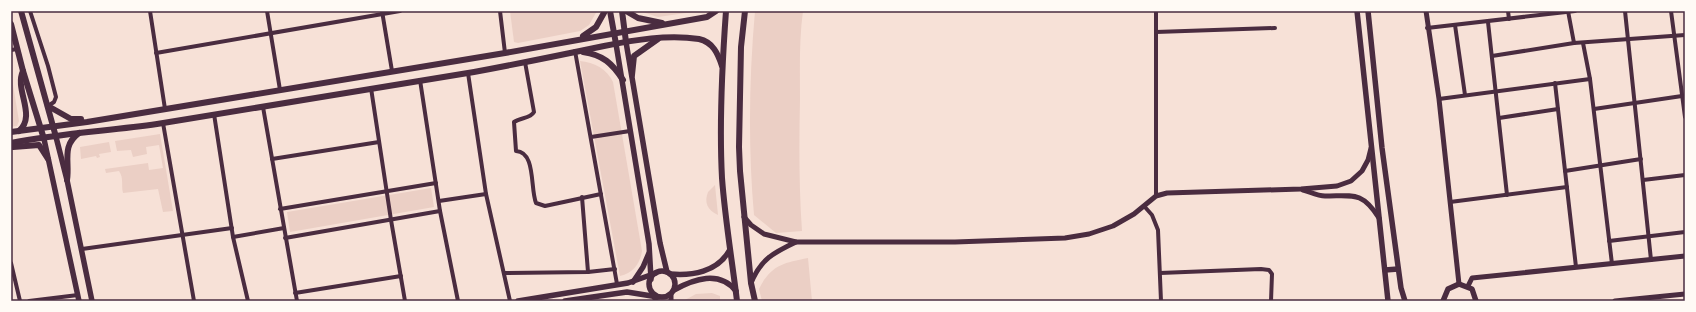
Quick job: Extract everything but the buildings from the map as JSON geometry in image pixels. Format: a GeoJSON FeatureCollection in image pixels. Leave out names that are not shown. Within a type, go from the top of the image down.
{"type":"FeatureCollection","features":[{"type":"Feature","properties":{"kind":"main road"},"geometry":{"type":"LineString","coordinates":[[21,11],[67,180],[92,301]]}},
{"type":"Feature","properties":{"kind":"main road"},"geometry":{"type":"LineString","coordinates":[[576,40],[589,33],[596,27],[605,11]]}},
{"type":"Feature","properties":{"kind":"main road"},"geometry":{"type":"LineString","coordinates":[[610,11],[623,80],[650,251],[652,276],[650,286],[655,297]]}},
{"type":"Feature","properties":{"kind":"main road"},"geometry":{"type":"LineString","coordinates":[[622,11],[660,243],[669,273],[675,282],[673,292]]}},
{"type":"Feature","properties":{"kind":"main road"},"geometry":{"type":"LineString","coordinates":[[626,11],[644,20],[665,24]]}},
{"type":"Feature","properties":{"kind":"main road"},"geometry":{"type":"LineString","coordinates":[[11,132],[165,109],[506,53],[708,17],[716,11]]}},
{"type":"Feature","properties":{"kind":"main road"},"geometry":{"type":"LineString","coordinates":[[726,11],[722,66],[722,164],[729,251],[737,301]]}},
{"type":"Feature","properties":{"kind":"main road"},"geometry":{"type":"LineString","coordinates":[[745,11],[741,48],[739,120],[740,171],[744,217],[755,301]]}},
{"type":"Feature","properties":{"kind":"main road"},"geometry":{"type":"LineString","coordinates":[[1357,11],[1388,301]]}},
{"type":"Feature","properties":{"kind":"main road"},"geometry":{"type":"LineString","coordinates":[[1368,11],[1382,148],[1398,269],[1405,301]]}},
{"type":"Feature","properties":{"kind":"main road"},"geometry":{"type":"LineString","coordinates":[[11,24],[14,49],[23,71],[44,139],[78,298]]}},
{"type":"Feature","properties":{"kind":"main road"},"geometry":{"type":"LineString","coordinates":[[11,144],[80,133],[163,123],[263,107],[371,87],[468,72],[626,42],[660,38],[703,40],[718,54],[722,66]]}},
{"type":"Feature","properties":{"kind":"main road"},"geometry":{"type":"LineString","coordinates":[[632,75],[634,56],[660,38]]}},
{"type":"Feature","properties":{"kind":"main road"},"geometry":{"type":"LineString","coordinates":[[575,51],[594,53],[608,60],[623,80]]}},
{"type":"Feature","properties":{"kind":"main road"},"geometry":{"type":"LineString","coordinates":[[1363,62],[1374,61]]}},
{"type":"Feature","properties":{"kind":"main road"},"geometry":{"type":"LineString","coordinates":[[19,131],[23,128],[26,119],[20,84],[23,71]]}},
{"type":"Feature","properties":{"kind":"main road"},"geometry":{"type":"LineString","coordinates":[[48,106],[71,119],[90,118],[96,120]]}},
{"type":"Feature","properties":{"kind":"main road"},"geometry":{"type":"LineString","coordinates":[[67,180],[68,147],[74,136],[80,133]]}},
{"type":"Feature","properties":{"kind":"main road"},"geometry":{"type":"LineString","coordinates":[[11,147],[39,144],[48,159]]}},
{"type":"Feature","properties":{"kind":"main road"},"geometry":{"type":"LineString","coordinates":[[633,282],[643,267],[650,251]]}},
{"type":"Feature","properties":{"kind":"main road"},"geometry":{"type":"LineString","coordinates":[[518,301],[541,299],[633,282],[652,276],[669,273],[690,274],[711,269],[723,260],[729,251]]}},
{"type":"Feature","properties":{"kind":"main road"},"geometry":{"type":"LineString","coordinates":[[1385,270],[1398,269]]}},
{"type":"Feature","properties":{"kind":"main road"},"geometry":{"type":"LineString","coordinates":[[565,301],[606,294],[636,292],[655,297],[665,297],[694,281],[712,278],[725,281],[736,291]]}},
{"type":"Feature","properties":{"kind":"main road"},"geometry":{"type":"LineString","coordinates":[[1443,300],[1451,286],[1460,284],[1468,286],[1474,292],[1476,301]]}},
{"type":"Feature","properties":{"kind":"street"},"geometry":{"type":"LineString","coordinates":[[30,11],[48,66],[56,97],[54,102],[48,106]]}},
{"type":"Feature","properties":{"kind":"street"},"geometry":{"type":"LineString","coordinates":[[150,11],[165,109]]}},
{"type":"Feature","properties":{"kind":"street"},"geometry":{"type":"LineString","coordinates":[[268,11],[280,90]]}},
{"type":"Feature","properties":{"kind":"street"},"geometry":{"type":"LineString","coordinates":[[156,53],[271,34],[382,12],[400,11]]}},
{"type":"Feature","properties":{"kind":"street"},"geometry":{"type":"LineString","coordinates":[[500,11],[506,53]]}},
{"type":"Feature","properties":{"kind":"street"},"geometry":{"type":"LineString","coordinates":[[1156,11],[1156,196]]}},
{"type":"Feature","properties":{"kind":"street"},"geometry":{"type":"LineString","coordinates":[[1426,11],[1427,28],[1439,99],[1460,284]]}},
{"type":"Feature","properties":{"kind":"street"},"geometry":{"type":"LineString","coordinates":[[1508,11],[1509,19]]}},
{"type":"Feature","properties":{"kind":"street"},"geometry":{"type":"LineString","coordinates":[[1427,28],[1575,11]]}},
{"type":"Feature","properties":{"kind":"street"},"geometry":{"type":"LineString","coordinates":[[1625,11],[1651,260]]}},
{"type":"Feature","properties":{"kind":"street"},"geometry":{"type":"LineString","coordinates":[[1671,11],[1673,36],[1685,117]]}},
{"type":"Feature","properties":{"kind":"street"},"geometry":{"type":"LineString","coordinates":[[382,12],[392,71]]}},
{"type":"Feature","properties":{"kind":"street"},"geometry":{"type":"LineString","coordinates":[[1568,12],[1574,43]]}},
{"type":"Feature","properties":{"kind":"street"},"geometry":{"type":"LineString","coordinates":[[1488,22],[1497,91],[1507,195]]}},
{"type":"Feature","properties":{"kind":"street"},"geometry":{"type":"LineString","coordinates":[[1455,25],[1465,95]]}},
{"type":"Feature","properties":{"kind":"street"},"geometry":{"type":"LineString","coordinates":[[1156,32],[1275,28]]}},
{"type":"Feature","properties":{"kind":"street"},"geometry":{"type":"LineString","coordinates":[[1492,56],[1574,43],[1685,35]]}},
{"type":"Feature","properties":{"kind":"street"},"geometry":{"type":"LineString","coordinates":[[1583,43],[1594,109],[1612,264]]}},
{"type":"Feature","properties":{"kind":"street"},"geometry":{"type":"LineString","coordinates":[[575,51],[617,284]]}},
{"type":"Feature","properties":{"kind":"street"},"geometry":{"type":"LineString","coordinates":[[525,61],[534,112],[530,117],[514,122],[514,127],[516,151],[522,152],[529,158],[534,198],[536,203],[545,206],[601,194]]}},
{"type":"Feature","properties":{"kind":"street"},"geometry":{"type":"LineString","coordinates":[[468,72],[486,194],[510,301]]}},
{"type":"Feature","properties":{"kind":"street"},"geometry":{"type":"LineString","coordinates":[[1439,99],[1590,79]]}},
{"type":"Feature","properties":{"kind":"street"},"geometry":{"type":"LineString","coordinates":[[420,80],[440,211],[458,301]]}},
{"type":"Feature","properties":{"kind":"street"},"geometry":{"type":"LineString","coordinates":[[1555,83],[1576,267]]}},
{"type":"Feature","properties":{"kind":"street"},"geometry":{"type":"LineString","coordinates":[[371,87],[386,191],[405,301]]}},
{"type":"Feature","properties":{"kind":"street"},"geometry":{"type":"LineString","coordinates":[[1594,109],[1682,96]]}},
{"type":"Feature","properties":{"kind":"street"},"geometry":{"type":"LineString","coordinates":[[263,107],[297,301]]}},
{"type":"Feature","properties":{"kind":"street"},"geometry":{"type":"LineString","coordinates":[[1499,118],[1558,109]]}},
{"type":"Feature","properties":{"kind":"street"},"geometry":{"type":"LineString","coordinates":[[214,114],[233,237],[248,301]]}},
{"type":"Feature","properties":{"kind":"street"},"geometry":{"type":"LineString","coordinates":[[163,123],[193,301]]}},
{"type":"Feature","properties":{"kind":"street"},"geometry":{"type":"LineString","coordinates":[[591,137],[630,131]]}},
{"type":"Feature","properties":{"kind":"street"},"geometry":{"type":"LineString","coordinates":[[272,159],[379,142]]}},
{"type":"Feature","properties":{"kind":"street"},"geometry":{"type":"LineString","coordinates":[[744,217],[751,225],[764,234],[796,242],[955,242],[1065,238],[1090,234],[1107,228],[1124,220],[1156,196],[1175,192],[1301,189],[1337,186],[1350,181],[1359,175],[1365,167],[1372,146]]}},
{"type":"Feature","properties":{"kind":"street"},"geometry":{"type":"LineString","coordinates":[[1565,170],[1641,159]]}},
{"type":"Feature","properties":{"kind":"street"},"geometry":{"type":"LineString","coordinates":[[1643,180],[1685,175]]}},
{"type":"Feature","properties":{"kind":"street"},"geometry":{"type":"LineString","coordinates":[[280,208],[436,183]]}},
{"type":"Feature","properties":{"kind":"street"},"geometry":{"type":"LineString","coordinates":[[1450,202],[1567,187]]}},
{"type":"Feature","properties":{"kind":"street"},"geometry":{"type":"LineString","coordinates":[[1301,189],[1323,196],[1352,195],[1369,204],[1379,218]]}},
{"type":"Feature","properties":{"kind":"street"},"geometry":{"type":"LineString","coordinates":[[439,201],[486,194]]}},
{"type":"Feature","properties":{"kind":"street"},"geometry":{"type":"LineString","coordinates":[[582,197],[588,272]]}},
{"type":"Feature","properties":{"kind":"street"},"geometry":{"type":"LineString","coordinates":[[1144,206],[1156,222],[1161,301]]}},
{"type":"Feature","properties":{"kind":"street"},"geometry":{"type":"LineString","coordinates":[[285,238],[440,211]]}},
{"type":"Feature","properties":{"kind":"street"},"geometry":{"type":"LineString","coordinates":[[82,249],[232,228]]}},
{"type":"Feature","properties":{"kind":"street"},"geometry":{"type":"LineString","coordinates":[[233,237],[284,228]]}},
{"type":"Feature","properties":{"kind":"street"},"geometry":{"type":"LineString","coordinates":[[1609,241],[1685,232]]}},
{"type":"Feature","properties":{"kind":"street"},"geometry":{"type":"LineString","coordinates":[[752,283],[756,271],[768,257],[796,242]]}},
{"type":"Feature","properties":{"kind":"street"},"geometry":{"type":"LineString","coordinates":[[1468,286],[1472,278],[1685,256]]}},
{"type":"Feature","properties":{"kind":"street"},"geometry":{"type":"LineString","coordinates":[[11,263],[20,301]]}},
{"type":"Feature","properties":{"kind":"street"},"geometry":{"type":"LineString","coordinates":[[504,273],[588,272],[615,269]]}},
{"type":"Feature","properties":{"kind":"street"},"geometry":{"type":"LineString","coordinates":[[1160,273],[1261,269],[1269,270],[1272,274],[1272,301]]}},
{"type":"Feature","properties":{"kind":"street"},"geometry":{"type":"LineString","coordinates":[[295,293],[400,276]]}},
{"type":"Feature","properties":{"kind":"street"},"geometry":{"type":"LineString","coordinates":[[671,301],[673,292]]}},
{"type":"Feature","properties":{"kind":"street"},"geometry":{"type":"LineString","coordinates":[[606,294],[608,301]]}},
{"type":"Feature","properties":{"kind":"street"},"geometry":{"type":"LineString","coordinates":[[1615,301],[1661,299],[1685,294]]}},
{"type":"Feature","properties":{"kind":"street"},"geometry":{"type":"LineString","coordinates":[[29,301],[78,298]]}},
{"type":"Feature","properties":{"kind":"shaded area"},"geometry":{"type":"Polygon","coordinates":[[[510,11],[597,11],[589,25],[580,31],[518,43],[514,42],[510,11]]]}},
{"type":"Feature","properties":{"kind":"shaded area"},"geometry":{"type":"Polygon","coordinates":[[[639,11],[700,11],[658,17],[639,11]]]}},
{"type":"Feature","properties":{"kind":"shaded area"},"geometry":{"type":"Polygon","coordinates":[[[755,11],[803,11],[800,44],[799,133],[802,231],[776,233],[754,215],[750,113],[751,62],[755,11]]]}},
{"type":"Feature","properties":{"kind":"shaded area"},"geometry":{"type":"Polygon","coordinates":[[[580,61],[600,67],[607,73],[613,82],[642,251],[638,264],[629,273],[620,276],[580,61]]]}},
{"type":"Feature","properties":{"kind":"shaded area"},"geometry":{"type":"Polygon","coordinates":[[[11,73],[19,121],[17,126],[11,127],[11,73]]]}},
{"type":"Feature","properties":{"kind":"shaded area"},"geometry":{"type":"Polygon","coordinates":[[[160,134],[173,211],[163,212],[158,189],[123,193],[119,171],[106,173],[105,169],[148,163],[149,170],[163,168],[159,145],[146,147],[147,154],[133,157],[131,150],[117,151],[115,141],[160,134]]]}},
{"type":"Feature","properties":{"kind":"shaded area"},"geometry":{"type":"Polygon","coordinates":[[[109,142],[111,152],[99,154],[100,157],[97,158],[96,156],[81,159],[80,147],[109,142]]]}},
{"type":"Feature","properties":{"kind":"shaded area"},"geometry":{"type":"Polygon","coordinates":[[[715,185],[718,215],[711,211],[707,205],[706,199],[708,192],[715,185]]]}},
{"type":"Feature","properties":{"kind":"shaded area"},"geometry":{"type":"Polygon","coordinates":[[[431,188],[434,207],[290,232],[287,212],[431,188]]]}},
{"type":"Feature","properties":{"kind":"shaded area"},"geometry":{"type":"Polygon","coordinates":[[[808,258],[812,301],[762,301],[759,289],[773,270],[779,266],[808,258]]]}},
{"type":"Feature","properties":{"kind":"shaded area"},"geometry":{"type":"Polygon","coordinates":[[[712,293],[720,296],[720,301],[683,301],[696,294],[712,293]]]}}]}
